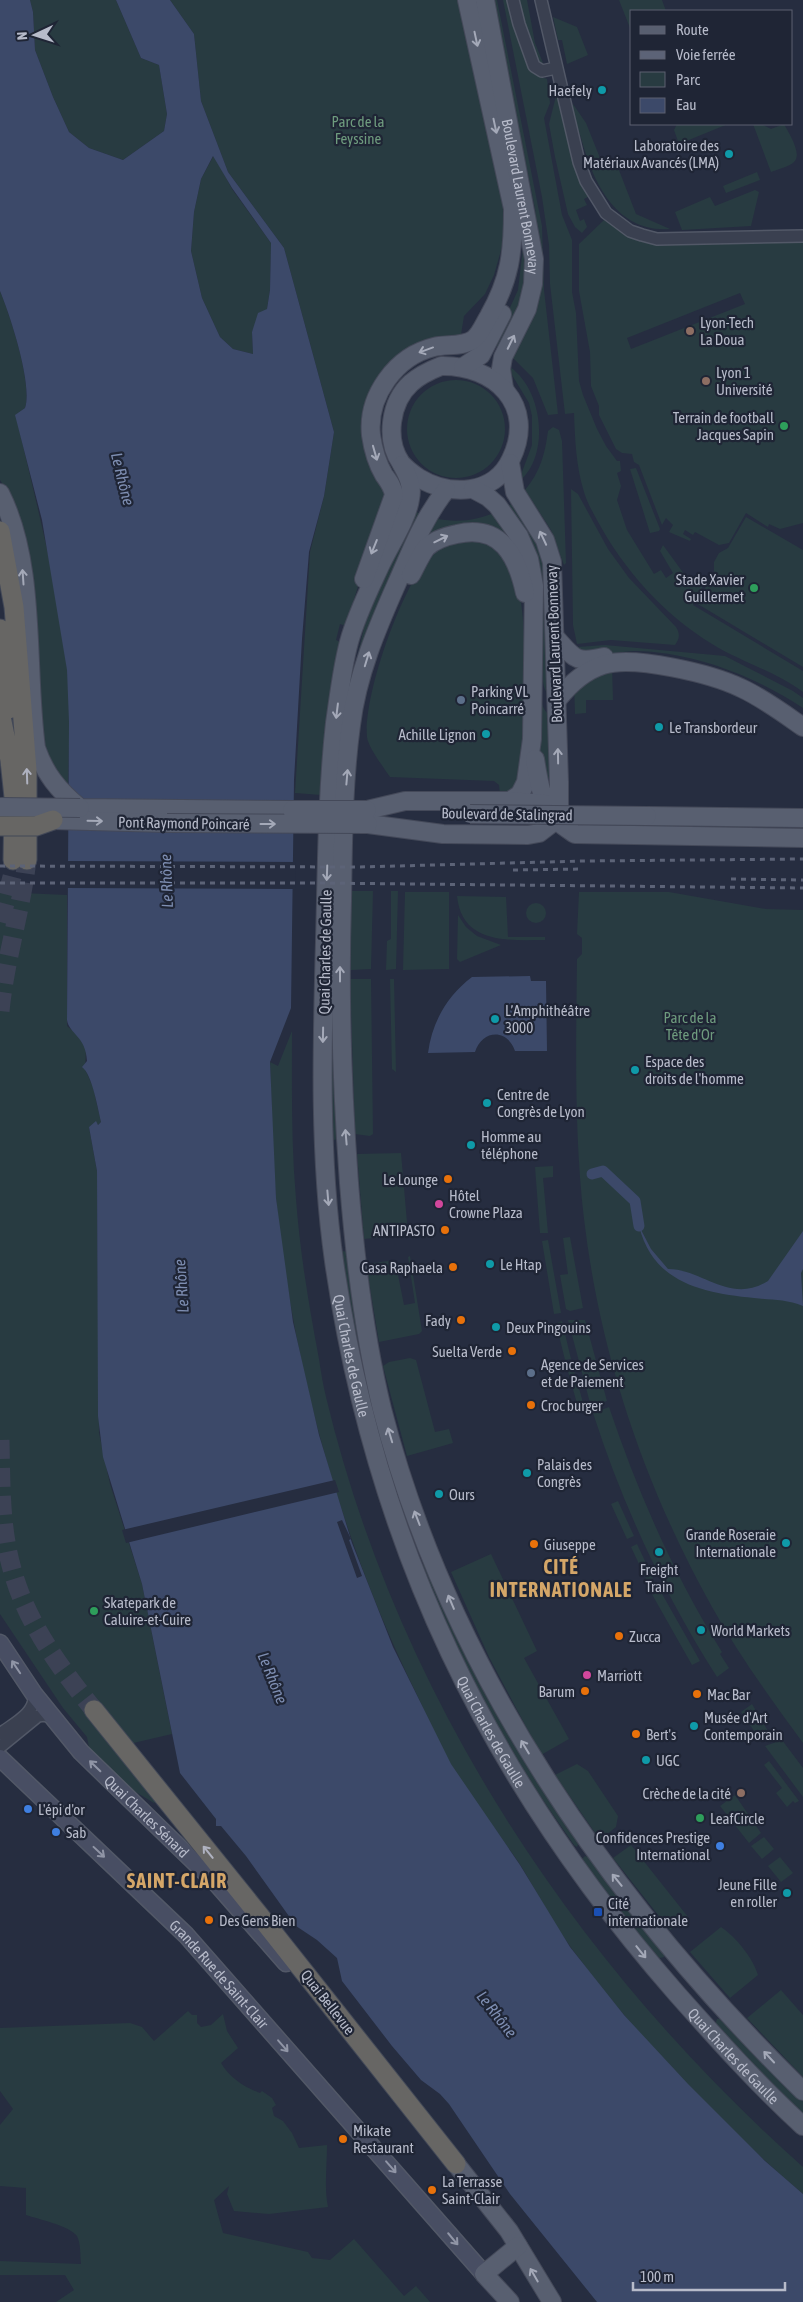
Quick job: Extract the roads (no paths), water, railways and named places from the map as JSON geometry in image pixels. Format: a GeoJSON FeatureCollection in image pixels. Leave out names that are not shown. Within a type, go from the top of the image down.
{"type":"FeatureCollection","features":[{"type":"Feature","properties":{"kind":"highway"},"geometry":{"type":"LineString","coordinates":[[0,531],[14,607],[27,770],[20,860],[12,789],[5,757],[0,712]]}},
{"type":"Feature","properties":{"kind":"highway"},"geometry":{"type":"LineString","coordinates":[[0,574],[16,642]]}},
{"type":"Feature","properties":{"kind":"highway"},"geometry":{"type":"LineString","coordinates":[[0,629],[9,696],[5,757]]}},
{"type":"Feature","properties":{"kind":"highway"},"geometry":{"type":"LineString","coordinates":[[0,676],[5,757]]}},
{"type":"Feature","properties":{"kind":"highway"},"geometry":{"type":"LineString","coordinates":[[0,826],[36,826],[53,820]]}},
{"type":"Feature","properties":{"kind":"highway","name":"Quai Bellevue"},"geometry":{"type":"LineString","coordinates":[[94,1710],[456,2164]]}},
{"type":"Feature","properties":{"kind":"main road","name":"Boulevard Laurent Bonnevay"},"geometry":{"type":"LineString","coordinates":[[463,367],[481,354],[486,347],[516,282],[520,248],[467,0]]}},
{"type":"Feature","properties":{"kind":"main road","name":"Boulevard Laurent Bonnevay"},"geometry":{"type":"LineString","coordinates":[[485,0],[534,259],[527,309],[503,358],[501,369],[504,388]]}},
{"type":"Feature","properties":{"kind":"main road"},"geometry":{"type":"LineString","coordinates":[[350,638],[371,556],[394,495],[374,451],[371,434],[375,405],[388,377],[409,358],[432,347],[467,343],[479,333],[497,302],[511,260],[513,211]]}},
{"type":"Feature","properties":{"kind":"main road"},"geometry":{"type":"LineString","coordinates":[[441,366],[463,367],[491,379],[504,388],[517,409],[520,426],[517,448],[510,463],[491,481],[473,489],[446,490],[431,485],[402,465],[392,443],[391,428],[393,415],[410,384],[431,370],[441,366]]}},
{"type":"Feature","properties":{"kind":"main road","name":"Boulevard Laurent Bonnevay"},"geometry":{"type":"LineString","coordinates":[[510,463],[515,492],[545,540],[552,562],[558,699],[554,810]]}},
{"type":"Feature","properties":{"kind":"main road","name":"Quai Charles de Gaulle"},"geometry":{"type":"LineString","coordinates":[[402,465],[410,482],[410,502],[379,568],[350,638],[336,721],[329,816],[324,965],[322,1130],[333,1254],[351,1361],[382,1480],[417,1579],[451,1659],[487,1728],[524,1791],[576,1868],[645,1956],[774,2099],[803,2126]]}},
{"type":"Feature","properties":{"kind":"main road","name":"Boulevard Laurent Bonnevay"},"geometry":{"type":"LineString","coordinates":[[473,489],[488,497],[497,505],[519,536],[529,559],[534,586],[532,739]]}},
{"type":"Feature","properties":{"kind":"main road","name":"Quai Charles de Gaulle"},"geometry":{"type":"LineString","coordinates":[[446,490],[423,524],[373,638],[358,688],[351,723],[343,848],[340,974],[345,1128],[354,1245],[370,1354],[383,1410],[414,1512],[466,1637],[509,1720],[543,1776],[592,1848],[665,1940],[725,2010],[803,2091]]}},
{"type":"Feature","properties":{"kind":"main road"},"geometry":{"type":"LineString","coordinates":[[0,494],[12,520],[22,558],[34,732],[42,766],[58,789],[80,808]]}},
{"type":"Feature","properties":{"kind":"main road"},"geometry":{"type":"LineString","coordinates":[[389,602],[407,580],[427,547],[448,536],[460,533],[482,532],[501,542],[517,563],[528,606],[533,643]]}},
{"type":"Feature","properties":{"kind":"main road"},"geometry":{"type":"LineString","coordinates":[[555,637],[576,660],[586,662],[622,655],[675,661],[740,678],[771,691],[803,712]]}},
{"type":"Feature","properties":{"kind":"main road"},"geometry":{"type":"LineString","coordinates":[[558,699],[572,682],[603,665],[637,663],[667,667],[715,679],[740,688],[803,727]]}},
{"type":"Feature","properties":{"kind":"main road"},"geometry":{"type":"LineString","coordinates":[[503,801],[520,794],[526,782],[532,739]]}},
{"type":"Feature","properties":{"kind":"main road"},"geometry":{"type":"LineString","coordinates":[[532,739],[539,782],[554,810],[575,834],[803,838]]}},
{"type":"Feature","properties":{"kind":"main road"},"geometry":{"type":"LineString","coordinates":[[367,817],[405,801],[503,801],[554,810]]}},
{"type":"Feature","properties":{"kind":"main road","name":"Pont Raymond Poincaré"},"geometry":{"type":"LineString","coordinates":[[0,807],[367,817]]}},
{"type":"Feature","properties":{"kind":"main road"},"geometry":{"type":"LineString","coordinates":[[367,817],[443,834],[528,835],[538,833],[554,810]]}},
{"type":"Feature","properties":{"kind":"main road","name":"Boulevard de Stalingrad"},"geometry":{"type":"LineString","coordinates":[[367,817],[470,814],[647,820]]}},
{"type":"Feature","properties":{"kind":"main road","name":"Pont Raymond Poincaré"},"geometry":{"type":"LineString","coordinates":[[0,819],[167,823],[367,817]]}},
{"type":"Feature","properties":{"kind":"main road"},"geometry":{"type":"LineString","coordinates":[[647,820],[803,818]]}},
{"type":"Feature","properties":{"kind":"main road"},"geometry":{"type":"LineString","coordinates":[[647,820],[803,827]]}},
{"type":"Feature","properties":{"kind":"main road","name":"Quai Charles Sénard"},"geometry":{"type":"LineString","coordinates":[[0,1643],[34,1694],[81,1752],[216,1883],[280,1955],[429,2144],[456,2164]]}},
{"type":"Feature","properties":{"kind":"main road","name":"Grande Rue de Saint-Clair"},"geometry":{"type":"LineString","coordinates":[[0,1758],[186,1935],[484,2274]]}},
{"type":"Feature","properties":{"kind":"main road","name":"Quai Bellevue"},"geometry":{"type":"LineString","coordinates":[[456,2164],[509,2231],[552,2302]]}},
{"type":"Feature","properties":{"kind":"main road"},"geometry":{"type":"LineString","coordinates":[[510,2302],[484,2274],[518,2246]]}},
{"type":"Feature","properties":{"kind":"street"},"geometry":{"type":"LineString","coordinates":[[512,0],[534,66],[542,71],[556,68]]}},
{"type":"Feature","properties":{"kind":"street"},"geometry":{"type":"LineString","coordinates":[[541,0],[572,138],[586,180],[606,213],[630,231],[657,239],[803,236]]}},
{"type":"Feature","properties":{"kind":"street"},"geometry":{"type":"LineString","coordinates":[[0,1734],[32,1709],[36,1701],[34,1694]]}},
{"type":"Feature","properties":{"kind":"street"},"geometry":{"type":"LineString","coordinates":[[0,1747],[38,1716],[46,1715],[52,1718]]}},
{"type":"Feature","properties":{"kind":"water","name":"Le Rhône"},"geometry":{"type":"Polygon","coordinates":[[[0,0],[30,0],[33,12],[35,50],[69,132],[89,148],[123,160],[164,131],[167,114],[159,65],[141,58],[116,0],[170,0],[194,34],[201,101],[228,172],[284,248],[334,432],[324,496],[309,552],[302,639],[294,780],[291,1008],[270,1062],[276,1198],[293,1322],[319,1435],[352,1543],[393,1647],[451,1764],[520,1865],[570,1947],[624,2015],[688,2084],[765,2161],[803,2194],[803,2302],[597,2302],[510,2194],[449,2104],[440,2094],[421,2080],[342,1981],[337,1958],[317,1940],[296,1926],[246,1856],[221,1826],[216,1826],[216,1819],[180,1773],[142,1584],[103,1457],[98,1416],[97,1171],[89,1127],[96,1121],[98,1125],[101,1122],[92,1084],[82,1067],[87,1061],[84,1046],[68,1025],[67,1020],[69,722],[67,670],[42,520],[15,415],[25,408],[27,397],[26,383],[19,350],[0,291],[0,0]],[[213,156],[201,179],[194,212],[191,251],[202,298],[220,337],[233,349],[253,354],[252,332],[258,313],[267,309],[270,290],[271,243],[232,188],[213,156]]]}},
{"type":"Feature","properties":{"kind":"water","name":"L’Amphithéâtre 3000"},"geometry":{"type":"Polygon","coordinates":[[[530,976],[531,981],[546,981],[547,1051],[515,1051],[506,1038],[501,1035],[495,1035],[483,1039],[475,1052],[428,1053],[433,1031],[442,1011],[455,993],[472,977],[530,976]]]}},
{"type":"Feature","properties":{"kind":"water"},"geometry":{"type":"Polygon","coordinates":[[[639,1226],[651,1249],[668,1269],[681,1270],[729,1288],[741,1289],[754,1287],[768,1281],[803,1231],[803,1269],[801,1273],[803,1306],[785,1301],[716,1293],[683,1282],[668,1273],[656,1261],[646,1245],[639,1226]]]}},
{"type":"Feature","properties":{"kind":"waterway"},"geometry":{"type":"LineString","coordinates":[[592,1174],[603,1171],[635,1201],[639,1226]]}},
{"type":"Feature","properties":{"kind":"tunnel"},"geometry":{"type":"LineString","coordinates":[[0,922],[13,873],[13,860]]}},
{"type":"Feature","properties":{"kind":"tunnel"},"geometry":{"type":"LineString","coordinates":[[0,1011],[5,973],[27,860]]}},
{"type":"Feature","properties":{"kind":"tunnel"},"geometry":{"type":"LineString","coordinates":[[0,1440],[3,1521],[8,1553],[18,1589],[35,1626],[46,1644],[94,1710]]}},
{"type":"Feature","properties":{"kind":"railway"},"geometry":{"type":"LineString","coordinates":[[0,866],[359,867],[584,861],[803,859]]}},
{"type":"Feature","properties":{"kind":"railway"},"geometry":{"type":"LineString","coordinates":[[513,870],[583,869]]}},
{"type":"Feature","properties":{"kind":"railway"},"geometry":{"type":"LineString","coordinates":[[731,879],[803,880]]}},
{"type":"Feature","properties":{"kind":"railway"},"geometry":{"type":"LineString","coordinates":[[0,883],[316,883],[803,888]]}},
{"type":"Feature","properties":{"kind":"place","name":"Haefely"},"geometry":{"type":"Point","coordinates":[602,90]}},
{"type":"Feature","properties":{"kind":"place","name":"Laboratoire des Matériaux Avancés (LMA)"},"geometry":{"type":"Point","coordinates":[729,154]}},
{"type":"Feature","properties":{"kind":"place","name":"Lyon-Tech La Doua"},"geometry":{"type":"Point","coordinates":[690,331]}},
{"type":"Feature","properties":{"kind":"place","name":"Lyon 1 Université"},"geometry":{"type":"Point","coordinates":[706,381]}},
{"type":"Feature","properties":{"kind":"place","name":"Terrain de football Jacques Sapin"},"geometry":{"type":"Point","coordinates":[784,426]}},
{"type":"Feature","properties":{"kind":"place","name":"Stade Xavier Guillermet"},"geometry":{"type":"Point","coordinates":[754,588]}},
{"type":"Feature","properties":{"kind":"place","name":"Parking VL Poincarré"},"geometry":{"type":"Point","coordinates":[461,700]}},
{"type":"Feature","properties":{"kind":"place","name":"Le Transbordeur"},"geometry":{"type":"Point","coordinates":[659,727]}},
{"type":"Feature","properties":{"kind":"place","name":"Achille Lignon"},"geometry":{"type":"Point","coordinates":[486,734]}},
{"type":"Feature","properties":{"kind":"place","name":"L’Amphithéâtre 3000"},"geometry":{"type":"Point","coordinates":[495,1019]}},
{"type":"Feature","properties":{"kind":"place","name":"Espace des droits de l'homme"},"geometry":{"type":"Point","coordinates":[635,1070]}},
{"type":"Feature","properties":{"kind":"place","name":"Centre de Congrès de Lyon"},"geometry":{"type":"Point","coordinates":[487,1103]}},
{"type":"Feature","properties":{"kind":"place","name":"Homme au téléphone"},"geometry":{"type":"Point","coordinates":[471,1145]}},
{"type":"Feature","properties":{"kind":"place","name":"Le Lounge"},"geometry":{"type":"Point","coordinates":[448,1179]}},
{"type":"Feature","properties":{"kind":"place","name":"Hôtel Crowne Plaza"},"geometry":{"type":"Point","coordinates":[439,1204]}},
{"type":"Feature","properties":{"kind":"place","name":"ANTIPASTO"},"geometry":{"type":"Point","coordinates":[445,1230]}},
{"type":"Feature","properties":{"kind":"place","name":"Le Htap"},"geometry":{"type":"Point","coordinates":[490,1264]}},
{"type":"Feature","properties":{"kind":"place","name":"Casa Raphaela"},"geometry":{"type":"Point","coordinates":[453,1267]}},
{"type":"Feature","properties":{"kind":"place","name":"Fady"},"geometry":{"type":"Point","coordinates":[461,1320]}},
{"type":"Feature","properties":{"kind":"place","name":"Deux Pingouins"},"geometry":{"type":"Point","coordinates":[496,1327]}},
{"type":"Feature","properties":{"kind":"place","name":"Suelta Verde"},"geometry":{"type":"Point","coordinates":[512,1351]}},
{"type":"Feature","properties":{"kind":"place","name":"Agence de Services et de Paiement"},"geometry":{"type":"Point","coordinates":[531,1373]}},
{"type":"Feature","properties":{"kind":"place","name":"Croc burger"},"geometry":{"type":"Point","coordinates":[531,1405]}},
{"type":"Feature","properties":{"kind":"place","name":"Palais des Congrès"},"geometry":{"type":"Point","coordinates":[527,1473]}},
{"type":"Feature","properties":{"kind":"place","name":"Ours"},"geometry":{"type":"Point","coordinates":[439,1494]}},
{"type":"Feature","properties":{"kind":"place","name":"Grande Roseraie Internationale"},"geometry":{"type":"Point","coordinates":[786,1543]}},
{"type":"Feature","properties":{"kind":"place","name":"Giuseppe"},"geometry":{"type":"Point","coordinates":[534,1544]}},
{"type":"Feature","properties":{"kind":"place","name":"Freight Train"},"geometry":{"type":"Point","coordinates":[659,1552]}},
{"type":"Feature","properties":{"kind":"place","name":"Skatepark de Caluire-et-Cuire"},"geometry":{"type":"Point","coordinates":[94,1611]}},
{"type":"Feature","properties":{"kind":"place","name":"World Markets"},"geometry":{"type":"Point","coordinates":[701,1630]}},
{"type":"Feature","properties":{"kind":"place","name":"Zucca"},"geometry":{"type":"Point","coordinates":[619,1636]}},
{"type":"Feature","properties":{"kind":"place","name":"Marriott"},"geometry":{"type":"Point","coordinates":[587,1675]}},
{"type":"Feature","properties":{"kind":"place","name":"Barum"},"geometry":{"type":"Point","coordinates":[585,1691]}},
{"type":"Feature","properties":{"kind":"place","name":"Mac Bar"},"geometry":{"type":"Point","coordinates":[697,1694]}},
{"type":"Feature","properties":{"kind":"place","name":"Musée d'Art Contemporain"},"geometry":{"type":"Point","coordinates":[694,1726]}},
{"type":"Feature","properties":{"kind":"place","name":"Bert's"},"geometry":{"type":"Point","coordinates":[636,1734]}},
{"type":"Feature","properties":{"kind":"place","name":"UGC"},"geometry":{"type":"Point","coordinates":[646,1760]}},
{"type":"Feature","properties":{"kind":"place","name":"Crèche de la cité"},"geometry":{"type":"Point","coordinates":[741,1793]}},
{"type":"Feature","properties":{"kind":"place","name":"L'épi d'or"},"geometry":{"type":"Point","coordinates":[28,1809]}},
{"type":"Feature","properties":{"kind":"place","name":"LeafCircle"},"geometry":{"type":"Point","coordinates":[700,1818]}},
{"type":"Feature","properties":{"kind":"place","name":"Sab"},"geometry":{"type":"Point","coordinates":[56,1832]}},
{"type":"Feature","properties":{"kind":"place","name":"Confidences Prestige International"},"geometry":{"type":"Point","coordinates":[720,1846]}},
{"type":"Feature","properties":{"kind":"place","name":"Jeune Fille en roller"},"geometry":{"type":"Point","coordinates":[787,1893]}},
{"type":"Feature","properties":{"kind":"place","name":"Cité internationale"},"geometry":{"type":"Point","coordinates":[598,1912]}},
{"type":"Feature","properties":{"kind":"place","name":"Des Gens Bien"},"geometry":{"type":"Point","coordinates":[209,1920]}},
{"type":"Feature","properties":{"kind":"place","name":"Mikate Restaurant"},"geometry":{"type":"Point","coordinates":[343,2139]}},
{"type":"Feature","properties":{"kind":"place","name":"La Terrasse Saint-Clair"},"geometry":{"type":"Point","coordinates":[432,2190]}},
{"type":"Feature","properties":{"kind":"district","name":"CITÉ INTERNATIONALE"},"geometry":{"type":"Point","coordinates":[561,1578]}},
{"type":"Feature","properties":{"kind":"district","name":"SAINT-CLAIR"},"geometry":{"type":"Point","coordinates":[177,1880]}},
{"type":"Feature","properties":{"kind":"park label","name":"Parc de la Feyssine"},"geometry":{"type":"Point","coordinates":[358,130]}},
{"type":"Feature","properties":{"kind":"park label","name":"Parc de la Tête d'Or"},"geometry":{"type":"Point","coordinates":[690,1026]}}]}
